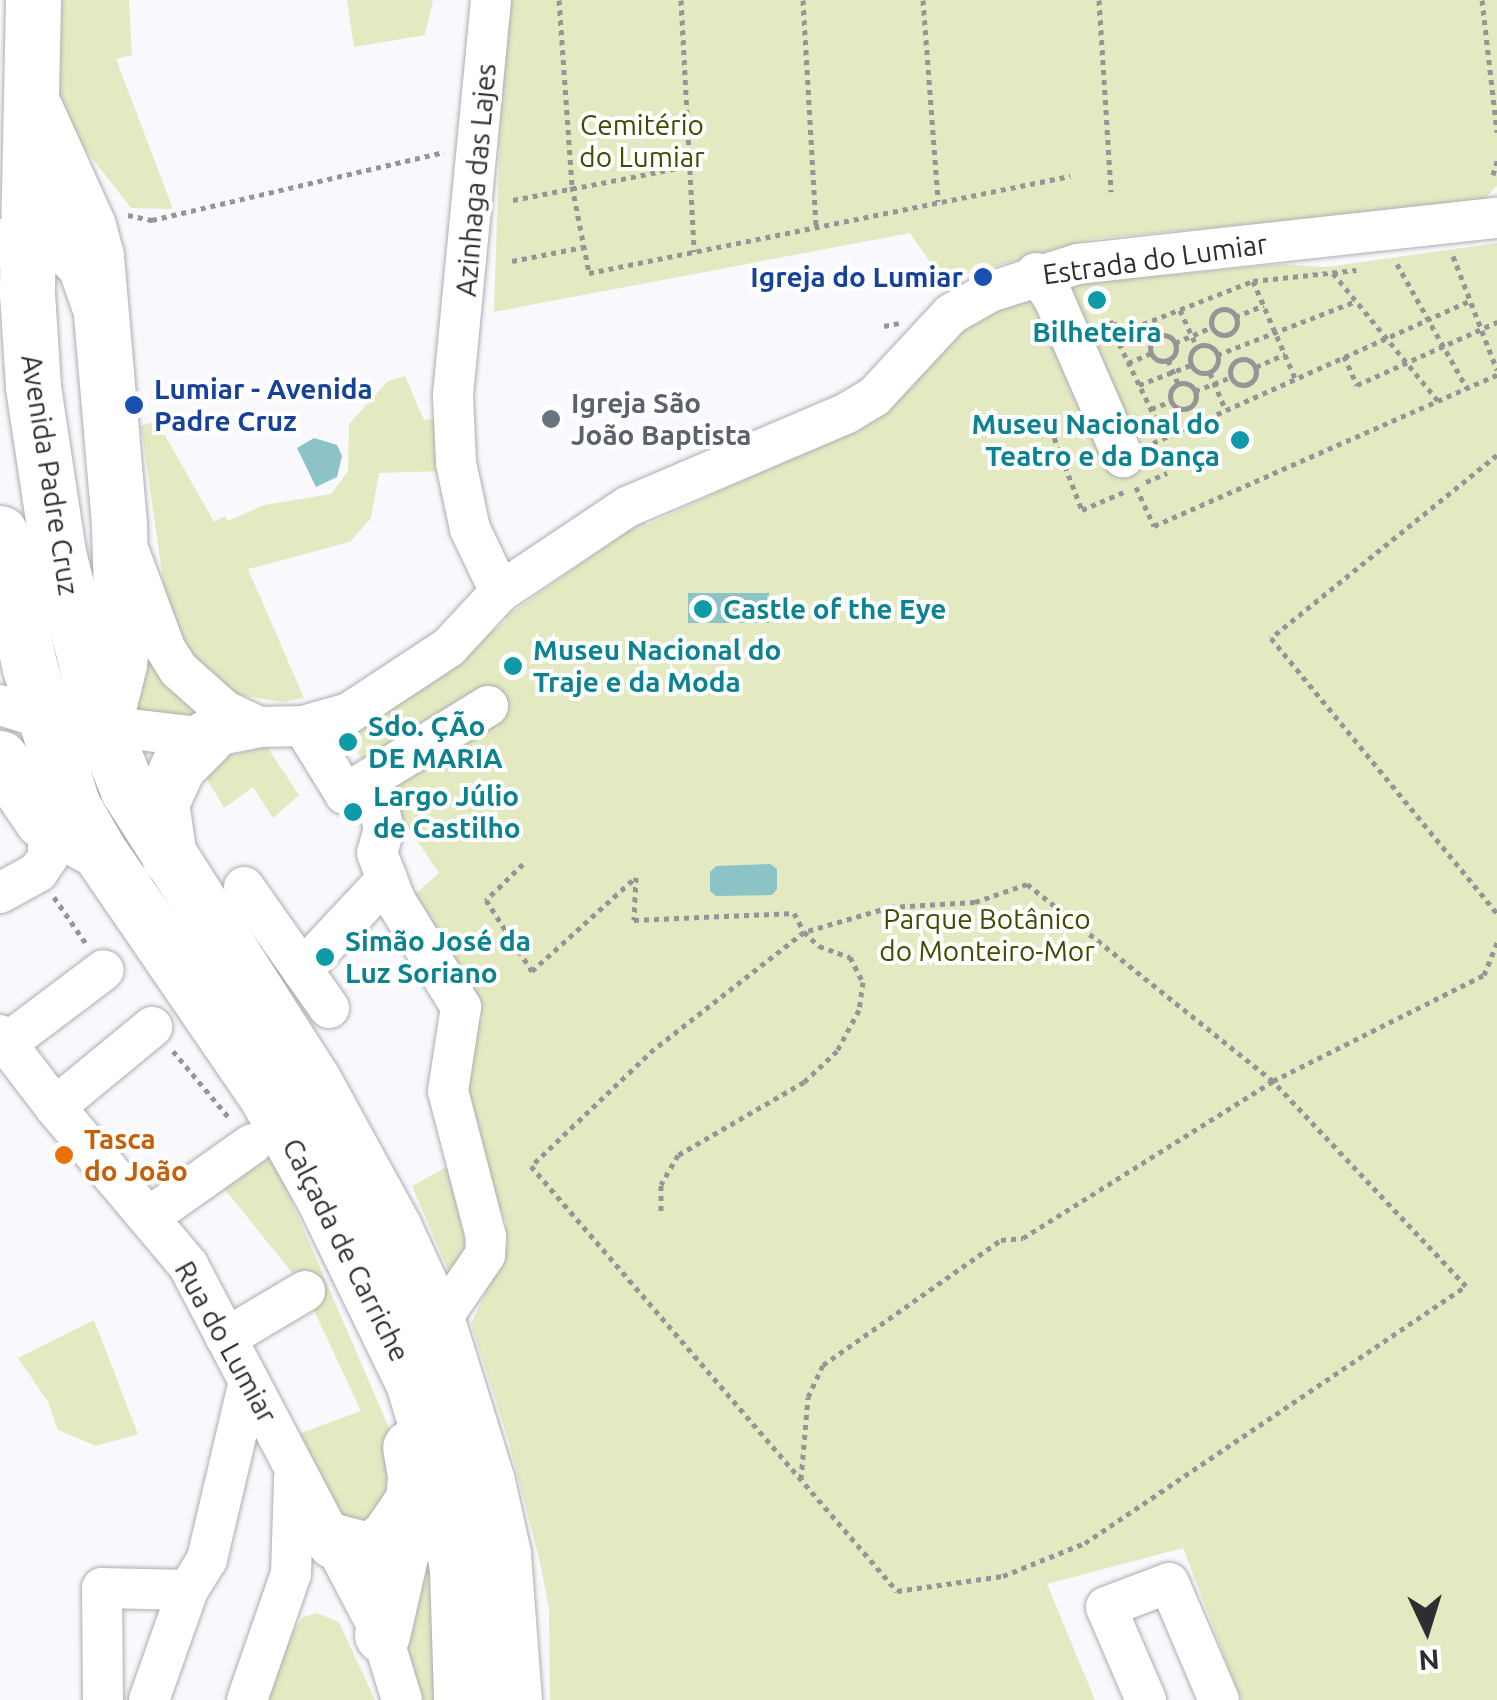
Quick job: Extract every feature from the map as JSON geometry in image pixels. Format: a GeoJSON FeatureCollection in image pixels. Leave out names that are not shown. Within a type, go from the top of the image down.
{"type":"FeatureCollection","features":[{"type":"Feature","properties":{"kind":"highway","name":"Avenida Padre Cruz"},"geometry":{"type":"LineString","coordinates":[[33,0],[30,99],[13,244],[46,486],[69,600],[116,768],[170,860],[226,903]]}},
{"type":"Feature","properties":{"kind":"highway"},"geometry":{"type":"LineString","coordinates":[[30,99],[93,240],[119,525],[120,647],[102,728]]}},
{"type":"Feature","properties":{"kind":"highway","name":"Avenida Padre Cruz"},"geometry":{"type":"LineString","coordinates":[[0,533],[22,712],[98,850]]}},
{"type":"Feature","properties":{"kind":"highway"},"geometry":{"type":"LineString","coordinates":[[170,860],[162,804],[178,766],[206,738]]}},
{"type":"Feature","properties":{"kind":"highway"},"geometry":{"type":"LineString","coordinates":[[0,758],[42,820],[98,850]]}},
{"type":"Feature","properties":{"kind":"highway","name":"Calçada de Carriche"},"geometry":{"type":"LineString","coordinates":[[98,850],[264,1092],[322,1195],[413,1382],[442,1478],[456,1570],[462,1700]]}},
{"type":"Feature","properties":{"kind":"highway","name":"Calçada de Carriche"},"geometry":{"type":"LineString","coordinates":[[226,903],[313,1080],[394,1228],[438,1324],[488,1481],[503,1554],[514,1700]]}},
{"type":"Feature","properties":{"kind":"highway"},"geometry":{"type":"LineString","coordinates":[[367,1290],[410,1449],[413,1500],[382,1635]]}},
{"type":"Feature","properties":{"kind":"highway"},"geometry":{"type":"LineString","coordinates":[[334,1541],[368,1550],[387,1538],[413,1500]]}},
{"type":"Feature","properties":{"kind":"main road"},"geometry":{"type":"LineString","coordinates":[[13,244],[59,247],[75,256],[89,278],[97,306]]}},
{"type":"Feature","properties":{"kind":"street","name":"Azinhaga das Lajes"},"geometry":{"type":"LineString","coordinates":[[491,0],[454,396],[456,463],[470,529],[500,592]]}},
{"type":"Feature","properties":{"kind":"street","name":"Estrada do Lumiar"},"geometry":{"type":"LineString","coordinates":[[22,712],[102,728],[206,738],[259,727],[303,726],[349,713],[449,647],[500,592],[627,507],[874,397],[951,314],[1036,273],[1078,264],[1497,218]]}},
{"type":"Feature","properties":{"kind":"street"},"geometry":{"type":"LineString","coordinates":[[1036,273],[1139,449]]}},
{"type":"Feature","properties":{"kind":"street"},"geometry":{"type":"LineString","coordinates":[[119,525],[164,648],[179,670],[225,711],[259,727]]}},
{"type":"Feature","properties":{"kind":"street"},"geometry":{"type":"LineString","coordinates":[[345,794],[488,706]]}},
{"type":"Feature","properties":{"kind":"street"},"geometry":{"type":"LineString","coordinates":[[303,726],[345,794],[366,798],[384,821],[377,853],[391,889],[461,1007],[448,1091],[486,1237],[484,1255],[438,1324]]}},
{"type":"Feature","properties":{"kind":"street"},"geometry":{"type":"LineString","coordinates":[[0,894],[44,864],[50,845],[42,820]]}},
{"type":"Feature","properties":{"kind":"street"},"geometry":{"type":"LineString","coordinates":[[302,970],[391,889]]}},
{"type":"Feature","properties":{"kind":"street"},"geometry":{"type":"LineString","coordinates":[[226,903],[302,970],[328,1008]]}},
{"type":"Feature","properties":{"kind":"street"},"geometry":{"type":"LineString","coordinates":[[3,1039],[104,970]]}},
{"type":"Feature","properties":{"kind":"street"},"geometry":{"type":"LineString","coordinates":[[55,1108],[152,1026]]}},
{"type":"Feature","properties":{"kind":"street","name":"Rua do Lumiar"},"geometry":{"type":"LineString","coordinates":[[3,1039],[55,1108],[188,1265],[294,1468],[292,1574],[247,1700]]}},
{"type":"Feature","properties":{"kind":"street"},"geometry":{"type":"LineString","coordinates":[[149,1217],[252,1144]]}},
{"type":"Feature","properties":{"kind":"street"},"geometry":{"type":"LineString","coordinates":[[226,1338],[305,1291]]}},
{"type":"Feature","properties":{"kind":"street"},"geometry":{"type":"LineString","coordinates":[[149,1700],[188,1590],[207,1560],[250,1382]]}},
{"type":"Feature","properties":{"kind":"street"},"geometry":{"type":"LineString","coordinates":[[294,1468],[382,1635],[402,1700]]}},
{"type":"Feature","properties":{"kind":"street"},"geometry":{"type":"LineString","coordinates":[[1146,1700],[1106,1607],[1168,1583],[1219,1700]]}},
{"type":"Feature","properties":{"kind":"street"},"geometry":{"type":"LineString","coordinates":[[103,1700],[102,1588],[188,1590]]}},
{"type":"Feature","properties":{"kind":"path"},"geometry":{"type":"LineString","coordinates":[[559,0],[572,186],[588,273],[1070,176]]}},
{"type":"Feature","properties":{"kind":"path"},"geometry":{"type":"LineString","coordinates":[[681,0],[694,252]]}},
{"type":"Feature","properties":{"kind":"path"},"geometry":{"type":"LineString","coordinates":[[802,0],[816,227]]}},
{"type":"Feature","properties":{"kind":"path"},"geometry":{"type":"LineString","coordinates":[[923,0],[938,203]]}},
{"type":"Feature","properties":{"kind":"path"},"geometry":{"type":"LineString","coordinates":[[1099,0],[1111,192]]}},
{"type":"Feature","properties":{"kind":"path"},"geometry":{"type":"LineString","coordinates":[[1482,0],[1497,132]]}},
{"type":"Feature","properties":{"kind":"path"},"geometry":{"type":"LineString","coordinates":[[119,213],[152,220],[480,144]]}},
{"type":"Feature","properties":{"kind":"path"},"geometry":{"type":"LineString","coordinates":[[1493,175],[1497,160]]}},
{"type":"Feature","properties":{"kind":"path"},"geometry":{"type":"LineString","coordinates":[[513,200],[690,166]]}},
{"type":"Feature","properties":{"kind":"path"},"geometry":{"type":"LineString","coordinates":[[512,261],[584,247]]}},
{"type":"Feature","properties":{"kind":"path"},"geometry":{"type":"LineString","coordinates":[[1453,256],[1497,372],[1154,526],[1139,449],[1469,301]]}},
{"type":"Feature","properties":{"kind":"path"},"geometry":{"type":"LineString","coordinates":[[1397,264],[1468,388]]}},
{"type":"Feature","properties":{"kind":"path"},"geometry":{"type":"LineString","coordinates":[[1332,273],[1438,401]]}},
{"type":"Feature","properties":{"kind":"path"},"geometry":{"type":"LineString","coordinates":[[1165,438],[1115,335],[1254,282],[1296,378]]}},
{"type":"Feature","properties":{"kind":"path"},"geometry":{"type":"LineString","coordinates":[[1214,297],[1219,310]]}},
{"type":"Feature","properties":{"kind":"path"},"geometry":{"type":"LineString","coordinates":[[1216,356],[1356,302]]}},
{"type":"Feature","properties":{"kind":"path"},"geometry":{"type":"LineString","coordinates":[[1235,317],[1264,305]]}},
{"type":"Feature","properties":{"kind":"path"},"geometry":{"type":"LineString","coordinates":[[1180,310],[1197,348]]}},
{"type":"Feature","properties":{"kind":"path"},"geometry":{"type":"LineString","coordinates":[[1219,310],[1231,311],[1235,317],[1234,329],[1228,334],[1217,333],[1212,327],[1211,319],[1219,310]]}},
{"type":"Feature","properties":{"kind":"path"},"geometry":{"type":"LineString","coordinates":[[1152,321],[1158,336],[1175,343],[1212,327]]}},
{"type":"Feature","properties":{"kind":"path"},"geometry":{"type":"LineString","coordinates":[[1114,322],[1118,334]]}},
{"type":"Feature","properties":{"kind":"path"},"geometry":{"type":"LineString","coordinates":[[1344,356],[1357,385],[1497,322]]}},
{"type":"Feature","properties":{"kind":"path"},"geometry":{"type":"LineString","coordinates":[[1228,334],[1238,360],[1255,367],[1285,354]]}},
{"type":"Feature","properties":{"kind":"path"},"geometry":{"type":"LineString","coordinates":[[1158,336],[1151,345],[1152,353],[1156,359],[1168,360]]}},
{"type":"Feature","properties":{"kind":"path"},"geometry":{"type":"LineString","coordinates":[[1168,360],[1176,351],[1175,343]]}},
{"type":"Feature","properties":{"kind":"path"},"geometry":{"type":"LineString","coordinates":[[1209,346],[1216,356],[1216,364],[1209,372],[1198,372],[1191,365],[1191,354],[1197,348],[1209,346]]}},
{"type":"Feature","properties":{"kind":"path"},"geometry":{"type":"LineString","coordinates":[[1128,363],[1152,353]]}},
{"type":"Feature","properties":{"kind":"path"},"geometry":{"type":"LineString","coordinates":[[1151,410],[1172,401],[1178,384],[1168,360]]}},
{"type":"Feature","properties":{"kind":"path"},"geometry":{"type":"LineString","coordinates":[[1232,377],[1231,368],[1238,360]]}},
{"type":"Feature","properties":{"kind":"path"},"geometry":{"type":"LineString","coordinates":[[1139,386],[1191,365]]}},
{"type":"Feature","properties":{"kind":"path"},"geometry":{"type":"LineString","coordinates":[[1248,384],[1254,379],[1255,367]]}},
{"type":"Feature","properties":{"kind":"path"},"geometry":{"type":"LineString","coordinates":[[1209,372],[1225,411]]}},
{"type":"Feature","properties":{"kind":"path"},"geometry":{"type":"LineString","coordinates":[[1178,384],[1195,391],[1232,377],[1248,384],[1253,397]]}},
{"type":"Feature","properties":{"kind":"path"},"geometry":{"type":"LineString","coordinates":[[1194,423],[1188,408],[1195,391]]}},
{"type":"Feature","properties":{"kind":"path"},"geometry":{"type":"LineString","coordinates":[[1172,401],[1176,407],[1188,408]]}},
{"type":"Feature","properties":{"kind":"path"},"geometry":{"type":"LineString","coordinates":[[1046,419],[1082,510]]}},
{"type":"Feature","properties":{"kind":"path"},"geometry":{"type":"LineString","coordinates":[[1497,455],[1271,638],[1497,912]]}},
{"type":"Feature","properties":{"kind":"path"},"geometry":{"type":"LineString","coordinates":[[523,864],[486,900],[532,971],[636,877],[634,920],[794,913],[804,932],[819,946],[850,957],[863,982],[859,1010],[837,1050],[804,1082],[678,1155],[661,1185],[661,1212]]}},
{"type":"Feature","properties":{"kind":"path"},"geometry":{"type":"LineString","coordinates":[[1027,884],[1272,1081],[1466,1286],[1086,1543],[1003,1576],[897,1591],[531,1166],[654,1048],[804,932],[890,906],[976,902],[1027,884]]}},
{"type":"Feature","properties":{"kind":"path"},"geometry":{"type":"LineString","coordinates":[[801,1479],[808,1397],[823,1364],[1001,1240],[1024,1238],[1272,1081],[1484,975],[1497,943]]}},
{"type":"Feature","properties":{"kind":"green space"},"geometry":{"type":"Polygon","coordinates":[[[62,0],[129,0],[132,55],[116,59],[173,209],[131,208],[59,116],[62,0]]]}},
{"type":"Feature","properties":{"kind":"green space"},"geometry":{"type":"Polygon","coordinates":[[[347,0],[433,0],[425,35],[354,47],[347,0]]]}},
{"type":"Feature","properties":{"kind":"green space","name":"Cemitério do Lumiar"},"geometry":{"type":"Polygon","coordinates":[[[504,0],[1497,0],[1497,186],[1481,202],[1092,239],[943,281],[910,233],[494,312],[504,0]]]}},
{"type":"Feature","properties":{"kind":"green space","name":"Parque Botânico do Monteiro-Mor"},"geometry":{"type":"Polygon","coordinates":[[[1497,243],[1497,1700],[1241,1700],[1183,1548],[1047,1584],[1095,1700],[550,1700],[549,1608],[539,1558],[508,1439],[471,1324],[507,1247],[506,1221],[461,1132],[472,1029],[484,1018],[456,985],[407,901],[439,873],[343,731],[479,641],[506,621],[505,617],[630,529],[852,430],[972,318],[1067,285],[1282,264],[1326,267],[1497,243]]]}},
{"type":"Feature","properties":{"kind":"green space"},"geometry":{"type":"Polygon","coordinates":[[[405,376],[424,420],[446,418],[446,471],[379,473],[371,518],[350,542],[248,569],[304,698],[282,702],[239,695],[202,668],[180,637],[166,600],[141,426],[157,421],[214,522],[225,516],[228,521],[264,505],[331,494],[348,471],[349,424],[388,381],[405,376]]]}},
{"type":"Feature","properties":{"kind":"green space"},"geometry":{"type":"Polygon","coordinates":[[[139,630],[208,718],[136,714],[139,630]]]}},
{"type":"Feature","properties":{"kind":"green space"},"geometry":{"type":"Polygon","coordinates":[[[267,747],[299,795],[273,818],[253,787],[224,808],[202,771],[227,756],[267,747]]]}},
{"type":"Feature","properties":{"kind":"green space"},"geometry":{"type":"Polygon","coordinates":[[[267,1144],[404,1463],[369,1528],[348,1527],[293,1436],[361,1411],[302,1285],[223,1187],[267,1144]]]}},
{"type":"Feature","properties":{"kind":"green space"},"geometry":{"type":"Polygon","coordinates":[[[459,1160],[466,1269],[455,1286],[412,1186],[459,1160]]]}},
{"type":"Feature","properties":{"kind":"green space"},"geometry":{"type":"Polygon","coordinates":[[[94,1320],[138,1434],[96,1446],[58,1430],[48,1402],[18,1358],[94,1320]]]}},
{"type":"Feature","properties":{"kind":"green space"},"geometry":{"type":"Polygon","coordinates":[[[427,1497],[444,1700],[417,1700],[403,1617],[427,1497]]]}},
{"type":"Feature","properties":{"kind":"green space"},"geometry":{"type":"Polygon","coordinates":[[[317,1613],[339,1622],[375,1700],[262,1700],[295,1628],[303,1617],[317,1613]]]}},
{"type":"Feature","properties":{"kind":"water"},"geometry":{"type":"Polygon","coordinates":[[[314,438],[337,445],[342,456],[337,477],[316,487],[297,448],[314,438]]]}},
{"type":"Feature","properties":{"kind":"water"},"geometry":{"type":"Polygon","coordinates":[[[688,593],[769,593],[769,623],[688,623],[688,593]]]}},
{"type":"Feature","properties":{"kind":"water"},"geometry":{"type":"Polygon","coordinates":[[[770,864],[777,869],[777,889],[772,895],[716,896],[710,891],[710,872],[716,866],[770,864]]]}},
{"type":"Feature","properties":{"kind":"place","name":"Igreja do Lumiar"},"geometry":{"type":"Point","coordinates":[983,277]}},
{"type":"Feature","properties":{"kind":"place","name":"Bilheteira"},"geometry":{"type":"Point","coordinates":[1097,300]}},
{"type":"Feature","properties":{"kind":"place","name":"Lumiar - Avenida Padre Cruz"},"geometry":{"type":"Point","coordinates":[134,405]}},
{"type":"Feature","properties":{"kind":"place","name":"Igreja São João Baptista"},"geometry":{"type":"Point","coordinates":[551,419]}},
{"type":"Feature","properties":{"kind":"place","name":"Museu Nacional do Teatro e da Dança"},"geometry":{"type":"Point","coordinates":[1240,440]}},
{"type":"Feature","properties":{"kind":"place","name":"Castle of the Eye"},"geometry":{"type":"Point","coordinates":[703,609]}},
{"type":"Feature","properties":{"kind":"place","name":"Museu Nacional do Traje e da Moda"},"geometry":{"type":"Point","coordinates":[513,666]}},
{"type":"Feature","properties":{"kind":"place","name":"Sdo. ÇÃo DE MARIA"},"geometry":{"type":"Point","coordinates":[348,742]}},
{"type":"Feature","properties":{"kind":"place","name":"Largo Júlio de Castilho"},"geometry":{"type":"Point","coordinates":[353,812]}},
{"type":"Feature","properties":{"kind":"place","name":"Simão José da Luz Soriano"},"geometry":{"type":"Point","coordinates":[325,957]}},
{"type":"Feature","properties":{"kind":"place","name":"Tasca do João"},"geometry":{"type":"Point","coordinates":[64,1155]}}]}
